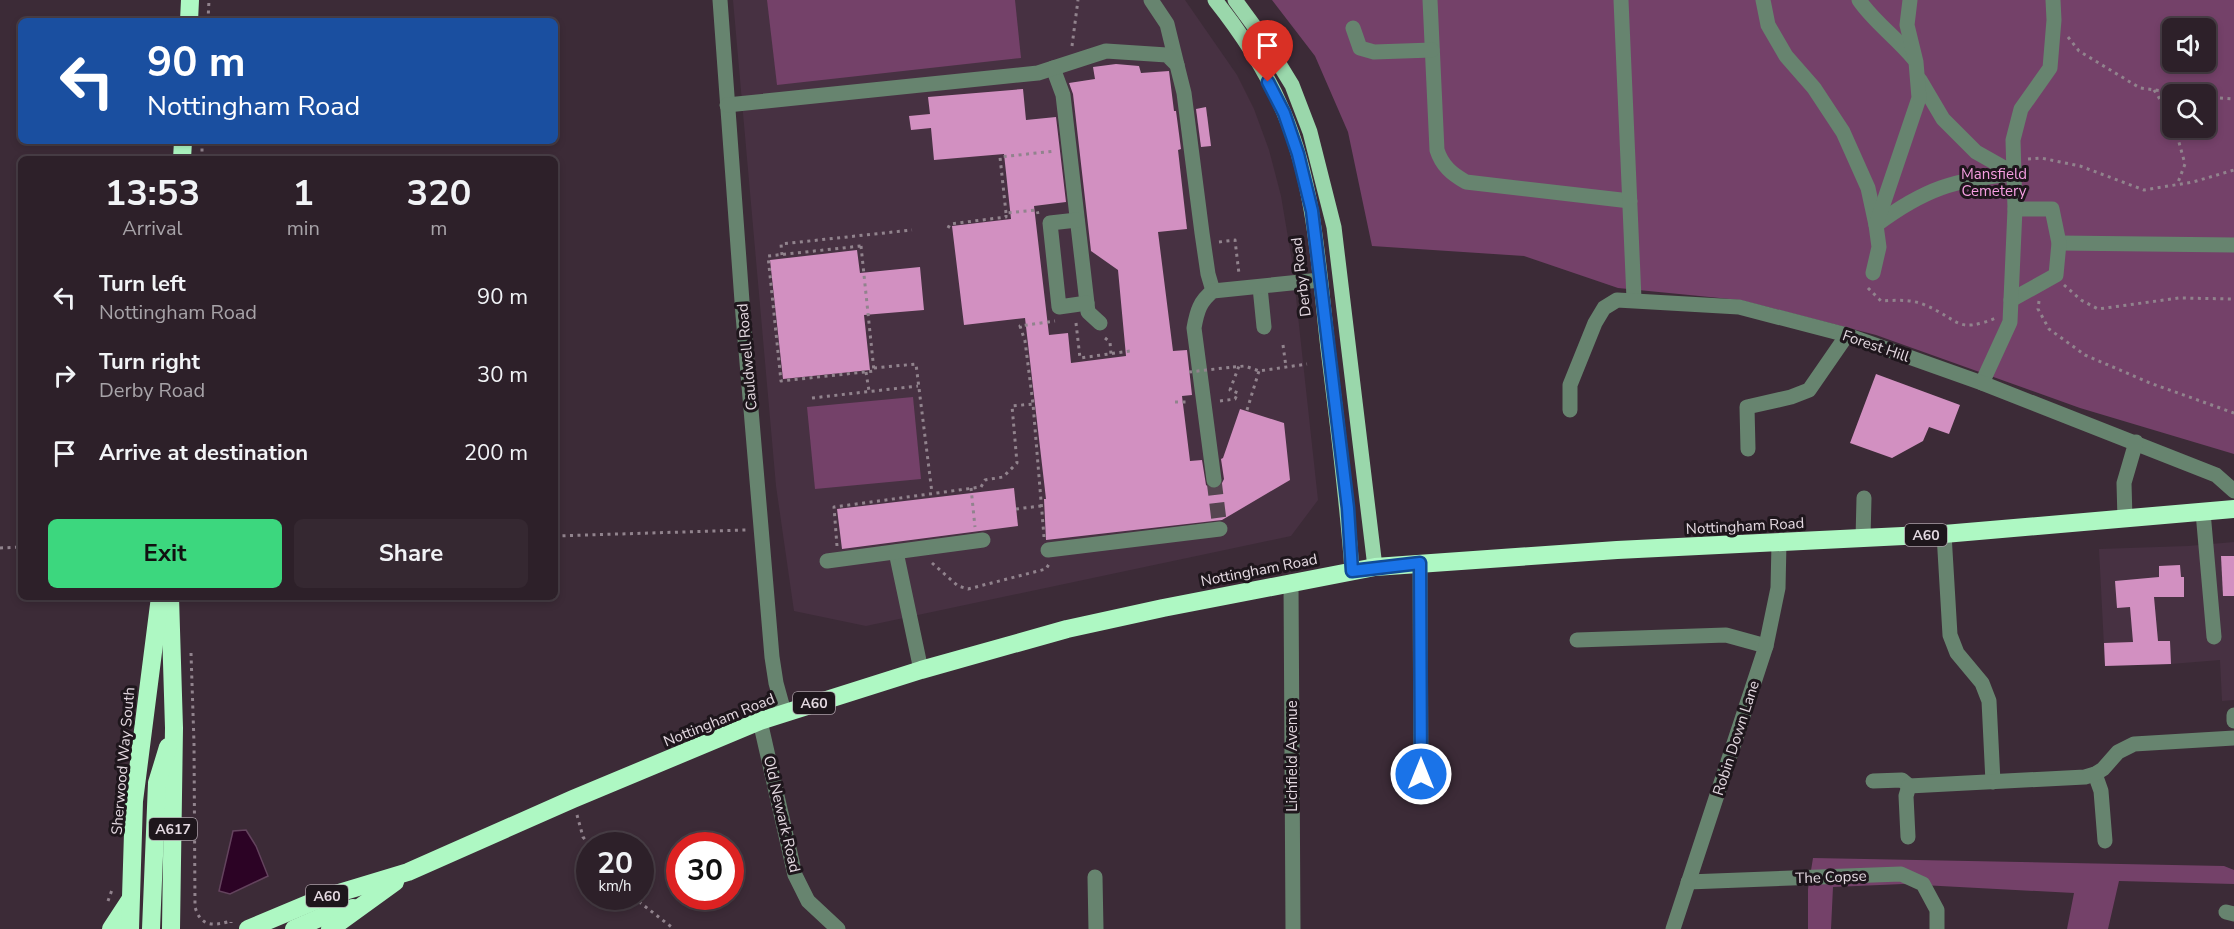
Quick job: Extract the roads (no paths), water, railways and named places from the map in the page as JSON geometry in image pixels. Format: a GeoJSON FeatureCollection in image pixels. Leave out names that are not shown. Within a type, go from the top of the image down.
{"type":"FeatureCollection","features":[{"type":"Feature","properties":{"kind":"highway"},"geometry":{"type":"LineString","coordinates":[[189,18],[190,0]]}},
{"type":"Feature","properties":{"kind":"highway","name":"Nottingham Road"},"geometry":{"type":"LineString","coordinates":[[248,929],[322,898],[408,872],[573,799],[784,712],[1067,629],[1291,582],[1375,567],[1617,550],[1944,534],[2234,509]]}},
{"type":"Feature","properties":{"kind":"highway","name":"Sherwood Way South"},"geometry":{"type":"LineString","coordinates":[[130,929],[135,792],[160,600]]}},
{"type":"Feature","properties":{"kind":"highway","name":"A617"},"geometry":{"type":"LineString","coordinates":[[170,600],[174,728],[171,929]]}},
{"type":"Feature","properties":{"kind":"highway"},"geometry":{"type":"LineString","coordinates":[[152,929],[157,783],[174,728]]}},
{"type":"Feature","properties":{"kind":"highway","name":"Nottingham Road"},"geometry":{"type":"LineString","coordinates":[[330,929],[408,872]]}},
{"type":"Feature","properties":{"kind":"highway"},"geometry":{"type":"LineString","coordinates":[[111,929],[131,898]]}},
{"type":"Feature","properties":{"kind":"highway"},"geometry":{"type":"LineString","coordinates":[[294,929],[324,916],[360,906]]}},
{"type":"Feature","properties":{"kind":"main road","name":"Derby Road"},"geometry":{"type":"LineString","coordinates":[[1215,0],[1260,66],[1284,113],[1298,154],[1312,211],[1348,508],[1352,571]]}},
{"type":"Feature","properties":{"kind":"main road"},"geometry":{"type":"LineString","coordinates":[[1235,0],[1265,41],[1292,85],[1310,132],[1334,227],[1375,567]]}},
{"type":"Feature","properties":{"kind":"street","name":"Cauldwell Road"},"geometry":{"type":"LineString","coordinates":[[720,0],[772,657],[784,712]]}},
{"type":"Feature","properties":{"kind":"street"},"geometry":{"type":"LineString","coordinates":[[1151,0],[1167,24],[1178,65],[1184,93],[1208,274],[1214,291]]}},
{"type":"Feature","properties":{"kind":"street"},"geometry":{"type":"LineString","coordinates":[[1430,0],[1437,150],[1440,161],[1449,171],[1467,182],[1630,201]]}},
{"type":"Feature","properties":{"kind":"street"},"geometry":{"type":"LineString","coordinates":[[1621,0],[1634,300]]}},
{"type":"Feature","properties":{"kind":"street"},"geometry":{"type":"LineString","coordinates":[[1763,0],[1768,25],[1786,56],[1814,88],[1843,132],[1868,188],[1879,247],[1873,273]]}},
{"type":"Feature","properties":{"kind":"street"},"geometry":{"type":"LineString","coordinates":[[1859,0],[1901,44],[1917,68],[1943,119],[1976,152],[2014,167]]}},
{"type":"Feature","properties":{"kind":"street"},"geometry":{"type":"LineString","coordinates":[[1876,225],[1919,98],[1917,68],[1907,25],[1910,0]]}},
{"type":"Feature","properties":{"kind":"street"},"geometry":{"type":"LineString","coordinates":[[1982,383],[2010,322],[2015,209],[2013,141],[2021,109],[2050,68],[2054,20],[2053,0]]}},
{"type":"Feature","properties":{"kind":"street"},"geometry":{"type":"LineString","coordinates":[[1353,28],[1360,48],[1374,52],[1432,50]]}},
{"type":"Feature","properties":{"kind":"street"},"geometry":{"type":"LineString","coordinates":[[727,105],[1038,73],[1106,51],[1167,55],[1178,65]]}},
{"type":"Feature","properties":{"kind":"street"},"geometry":{"type":"LineString","coordinates":[[1053,68],[1063,95],[1088,312],[1100,323]]}},
{"type":"Feature","properties":{"kind":"street"},"geometry":{"type":"LineString","coordinates":[[1876,225],[1901,206],[1928,191],[2014,167]]}},
{"type":"Feature","properties":{"kind":"street"},"geometry":{"type":"LineString","coordinates":[[2011,306],[2056,275],[2059,243],[2052,208],[2015,209]]}},
{"type":"Feature","properties":{"kind":"street"},"geometry":{"type":"LineString","coordinates":[[1077,220],[1050,223],[1059,307],[1087,303]]}},
{"type":"Feature","properties":{"kind":"street"},"geometry":{"type":"LineString","coordinates":[[2059,243],[2234,245]]}},
{"type":"Feature","properties":{"kind":"street"},"geometry":{"type":"LineString","coordinates":[[1214,480],[1194,328],[1197,312],[1203,299],[1214,291],[1320,280]]}},
{"type":"Feature","properties":{"kind":"street"},"geometry":{"type":"LineString","coordinates":[[1260,287],[1264,327]]}},
{"type":"Feature","properties":{"kind":"street","name":"Forest Hill"},"geometry":{"type":"LineString","coordinates":[[1570,410],[1570,385],[1595,324],[1604,308],[1617,300],[1739,307],[1847,335],[1982,383],[2216,475],[2234,491]]}},
{"type":"Feature","properties":{"kind":"street"},"geometry":{"type":"LineString","coordinates":[[1748,449],[1748,407],[1791,397],[1809,390],[1847,335]]}},
{"type":"Feature","properties":{"kind":"street"},"geometry":{"type":"LineString","coordinates":[[2125,519],[2124,483],[2136,442]]}},
{"type":"Feature","properties":{"kind":"street"},"geometry":{"type":"LineString","coordinates":[[1863,539],[1864,498]]}},
{"type":"Feature","properties":{"kind":"street"},"geometry":{"type":"LineString","coordinates":[[2203,512],[2214,638]]}},
{"type":"Feature","properties":{"kind":"street"},"geometry":{"type":"LineString","coordinates":[[1048,550],[1220,529]]}},
{"type":"Feature","properties":{"kind":"street"},"geometry":{"type":"LineString","coordinates":[[1944,534],[1950,635],[1957,653],[1986,691],[1989,701],[1994,782]]}},
{"type":"Feature","properties":{"kind":"street"},"geometry":{"type":"LineString","coordinates":[[833,560],[980,541]]}},
{"type":"Feature","properties":{"kind":"street","name":"Robin Down Lane"},"geometry":{"type":"LineString","coordinates":[[1673,929],[1766,646],[1778,588],[1779,543]]}},
{"type":"Feature","properties":{"kind":"street"},"geometry":{"type":"LineString","coordinates":[[896,552],[921,670]]}},
{"type":"Feature","properties":{"kind":"street"},"geometry":{"type":"LineString","coordinates":[[1420,563],[1421,798]]}},
{"type":"Feature","properties":{"kind":"street","name":"Lichfield Avenue"},"geometry":{"type":"LineString","coordinates":[[1291,582],[1293,929]]}},
{"type":"Feature","properties":{"kind":"street"},"geometry":{"type":"LineString","coordinates":[[1577,640],[1726,635],[1766,646]]}},
{"type":"Feature","properties":{"kind":"street"},"geometry":{"type":"LineString","coordinates":[[2234,715],[2234,721]]}},
{"type":"Feature","properties":{"kind":"street","name":"Old Newark Road"},"geometry":{"type":"LineString","coordinates":[[760,721],[795,875],[808,901],[830,927]]}},
{"type":"Feature","properties":{"kind":"street"},"geometry":{"type":"LineString","coordinates":[[1873,781],[1902,780],[1909,786],[2085,777],[2103,769],[2118,752],[2134,744],[2234,738]]}},
{"type":"Feature","properties":{"kind":"street"},"geometry":{"type":"LineString","coordinates":[[2095,774],[2100,791],[2105,841]]}},
{"type":"Feature","properties":{"kind":"street"},"geometry":{"type":"LineString","coordinates":[[1908,837],[1906,796],[1909,786]]}},
{"type":"Feature","properties":{"kind":"street","name":"The Copse"},"geometry":{"type":"LineString","coordinates":[[1688,882],[1901,874],[1923,884],[1937,910],[1937,929]]}},
{"type":"Feature","properties":{"kind":"street"},"geometry":{"type":"LineString","coordinates":[[1095,877],[1096,929]]}},
{"type":"Feature","properties":{"kind":"tunnel"},"geometry":{"type":"LineString","coordinates":[[1214,480],[1220,529]]}},
{"type":"Feature","properties":{"kind":"park label","name":"Mansfield Cemetery"},"geometry":{"type":"Point","coordinates":[1994,182]}}]}
